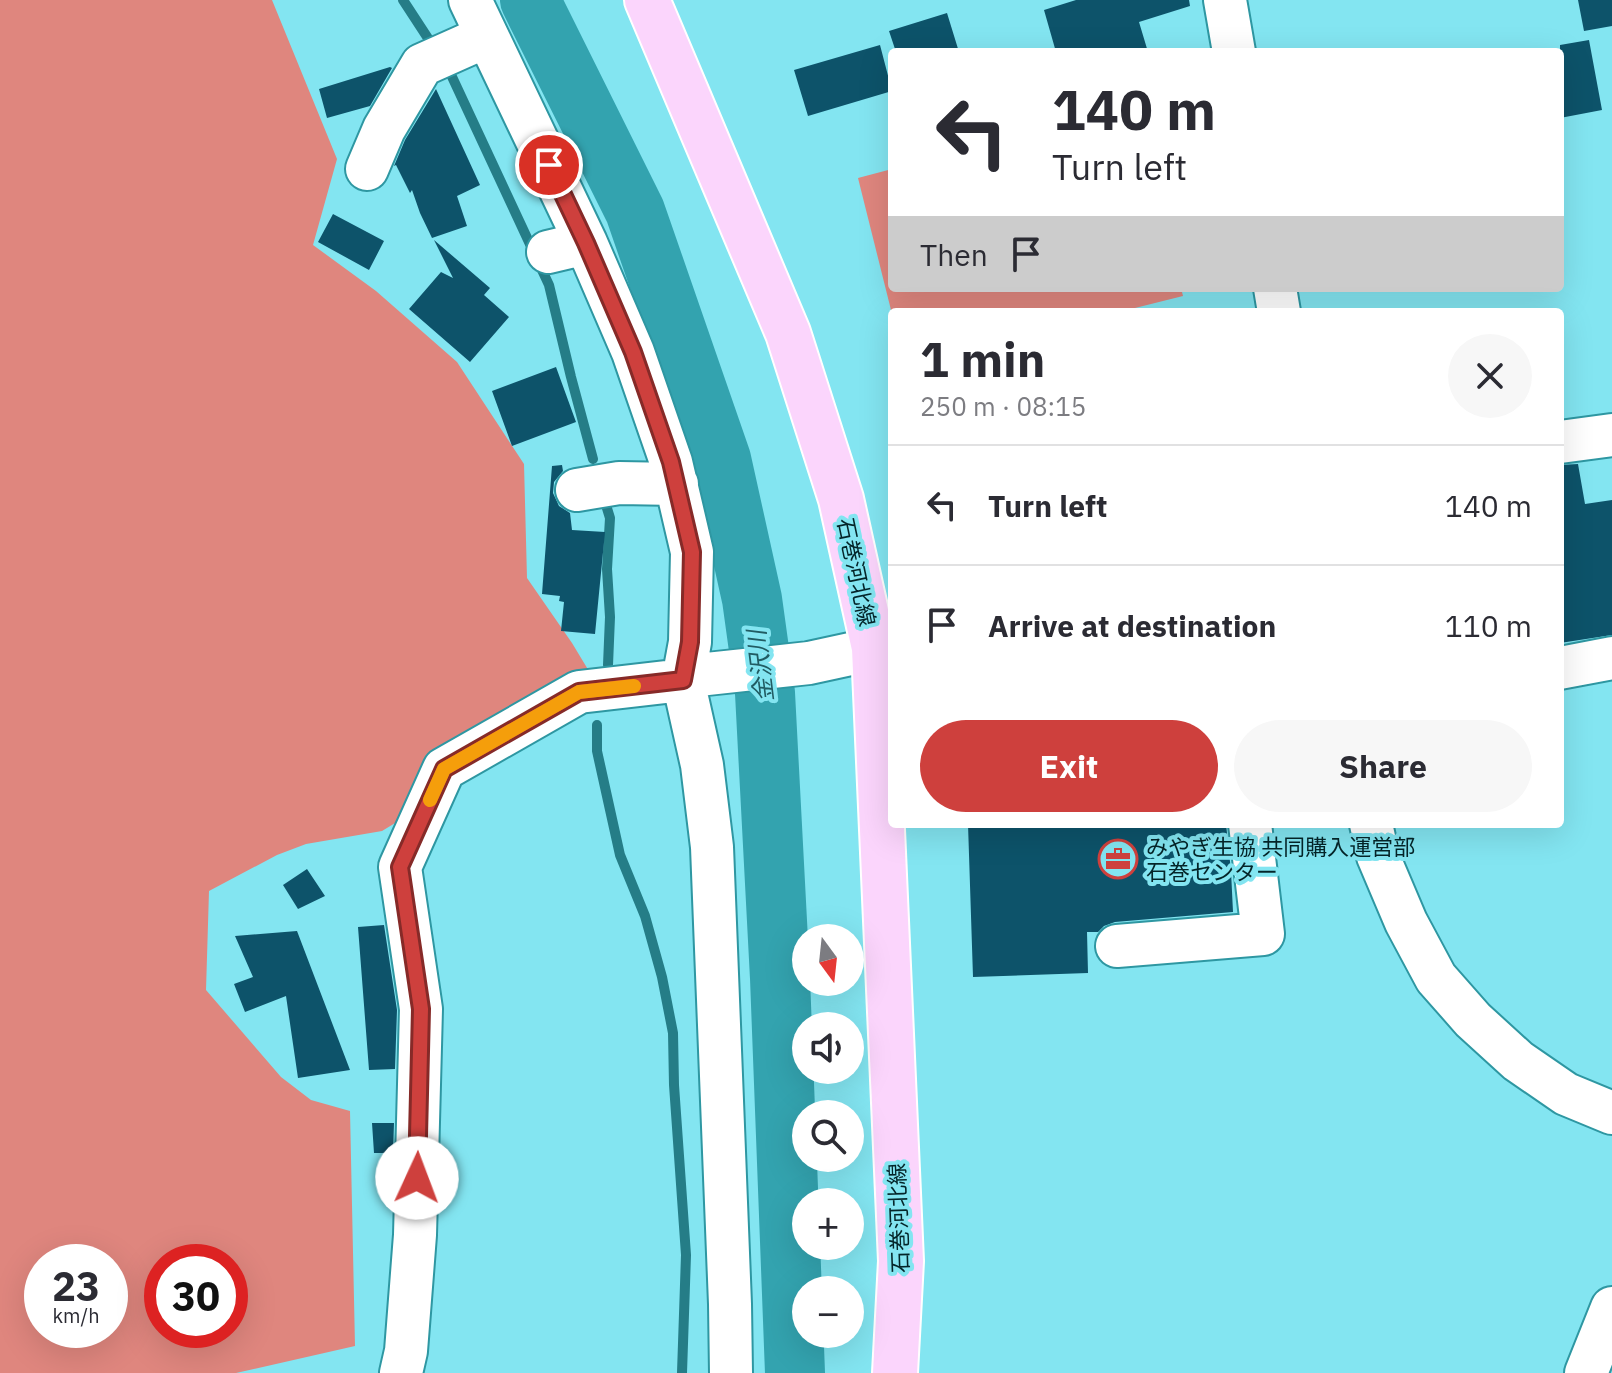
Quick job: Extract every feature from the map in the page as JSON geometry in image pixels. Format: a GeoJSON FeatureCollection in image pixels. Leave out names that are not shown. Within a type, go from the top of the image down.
{"type":"FeatureCollection","features":[{"type":"Feature","properties":{"kind":"main road","name":"石巻河北線"},"geometry":{"type":"LineString","coordinates":[[647,0],[788,333],[841,499],[883,647],[888,818]]}},
{"type":"Feature","properties":{"kind":"main road","name":"石巻河北線"},"geometry":{"type":"LineString","coordinates":[[888,828],[901,1261],[895,1373]]}},
{"type":"Feature","properties":{"kind":"street"},"geometry":{"type":"LineString","coordinates":[[1225,0],[1233,48]]}},
{"type":"Feature","properties":{"kind":"street"},"geometry":{"type":"LineString","coordinates":[[367,169],[384,129],[422,65],[472,28],[567,248],[633,352],[671,462],[692,552],[690,642],[712,847],[731,1373]]}},
{"type":"Feature","properties":{"kind":"street"},"geometry":{"type":"LineString","coordinates":[[1564,441],[1612,435]]}},
{"type":"Feature","properties":{"kind":"street"},"geometry":{"type":"LineString","coordinates":[[577,490],[619,483],[677,484]]}},
{"type":"Feature","properties":{"kind":"street"},"geometry":{"type":"LineString","coordinates":[[401,1373],[406,1351],[415,1235],[421,1009],[400,867],[444,769],[579,692],[809,663],[883,647]]}},
{"type":"Feature","properties":{"kind":"street"},"geometry":{"type":"LineString","coordinates":[[1564,667],[1612,658]]}},
{"type":"Feature","properties":{"kind":"street"},"geometry":{"type":"LineString","coordinates":[[1117,946],[1263,934],[1250,828]]}},
{"type":"Feature","properties":{"kind":"street"},"geometry":{"type":"LineString","coordinates":[[1372,828],[1378,856],[1389,883],[1436,978],[1473,1020],[1518,1061],[1566,1094],[1612,1113]]}},
{"type":"Feature","properties":{"kind":"street"},"geometry":{"type":"LineString","coordinates":[[1586,1373],[1612,1310]]}},
{"type":"Feature","properties":{"kind":"shaded area"},"geometry":{"type":"Polygon","coordinates":[[[0,0],[272,0],[337,159],[313,245],[376,291],[457,362],[524,464],[527,578],[607,701],[494,763],[382,831],[306,844],[277,855],[209,891],[206,990],[281,1077],[311,1100],[350,1111],[355,1346],[236,1373],[0,1373],[0,0]]]}},
{"type":"Feature","properties":{"kind":"shaded area"},"geometry":{"type":"Polygon","coordinates":[[[888,170],[888,292],[1182,292],[1183,296],[1135,308],[890,308],[858,178],[888,170]]]}},
{"type":"Feature","properties":{"kind":"building"},"geometry":{"type":"Polygon","coordinates":[[[1076,0],[1189,0],[1190,6],[1139,22],[1147,48],[1055,48],[1044,10],[1076,0]]]}},
{"type":"Feature","properties":{"kind":"building"},"geometry":{"type":"Polygon","coordinates":[[[1578,0],[1612,0],[1612,26],[1584,31],[1578,0]]]}},
{"type":"Feature","properties":{"kind":"building"},"geometry":{"type":"Polygon","coordinates":[[[947,13],[958,48],[895,48],[889,31],[947,13]]]}},
{"type":"Feature","properties":{"kind":"building"},"geometry":{"type":"Polygon","coordinates":[[[1589,40],[1602,110],[1564,117],[1564,48],[1560,45],[1589,40]]]}},
{"type":"Feature","properties":{"kind":"building"},"geometry":{"type":"Polygon","coordinates":[[[880,45],[888,76],[888,92],[808,116],[794,70],[880,45]]]}},
{"type":"Feature","properties":{"kind":"building"},"geometry":{"type":"Polygon","coordinates":[[[390,67],[370,106],[327,118],[319,89],[390,67]]]}},
{"type":"Feature","properties":{"kind":"building"},"geometry":{"type":"Polygon","coordinates":[[[436,89],[480,185],[457,196],[467,226],[432,238],[412,190],[410,193],[394,166],[405,140],[436,89]]]}},
{"type":"Feature","properties":{"kind":"building"},"geometry":{"type":"Polygon","coordinates":[[[333,214],[384,241],[369,270],[318,242],[333,214]]]}},
{"type":"Feature","properties":{"kind":"building"},"geometry":{"type":"Polygon","coordinates":[[[434,240],[490,288],[484,295],[509,317],[470,362],[409,309],[441,272],[453,278],[434,240]]]}},
{"type":"Feature","properties":{"kind":"building"},"geometry":{"type":"Polygon","coordinates":[[[556,367],[576,422],[512,446],[492,391],[556,367]]]}},
{"type":"Feature","properties":{"kind":"building"},"geometry":{"type":"Polygon","coordinates":[[[1578,464],[1585,504],[1612,500],[1612,635],[1564,642],[1564,465],[1578,464]]]}},
{"type":"Feature","properties":{"kind":"building"},"geometry":{"type":"Polygon","coordinates":[[[562,465],[563,471],[554,482],[553,493],[559,506],[570,513],[572,530],[605,532],[595,634],[561,631],[564,602],[559,601],[560,596],[542,594],[552,466],[562,465]]]}},
{"type":"Feature","properties":{"kind":"building"},"geometry":{"type":"Polygon","coordinates":[[[968,828],[1226,828],[1233,912],[1115,922],[1098,932],[1087,932],[1088,973],[973,977],[968,828]]]}},
{"type":"Feature","properties":{"kind":"building"},"geometry":{"type":"Polygon","coordinates":[[[307,869],[325,896],[298,909],[283,885],[307,869]]]}},
{"type":"Feature","properties":{"kind":"building"},"geometry":{"type":"Polygon","coordinates":[[[384,925],[397,1010],[395,1069],[369,1070],[358,927],[384,925]]]}},
{"type":"Feature","properties":{"kind":"building"},"geometry":{"type":"Polygon","coordinates":[[[297,931],[350,1070],[298,1078],[286,996],[245,1012],[234,984],[253,977],[235,936],[297,931]]]}},
{"type":"Feature","properties":{"kind":"building"},"geometry":{"type":"Polygon","coordinates":[[[372,1123],[394,1123],[393,1153],[374,1153],[372,1123]]]}},
{"type":"Feature","properties":{"kind":"waterway"},"geometry":{"type":"LineString","coordinates":[[403,0],[435,49]]}},
{"type":"Feature","properties":{"kind":"waterway","name":"金沢川"},"geometry":{"type":"LineString","coordinates":[[530,0],[635,211],[721,459],[752,599],[765,693],[780,978],[795,1373]]}},
{"type":"Feature","properties":{"kind":"waterway"},"geometry":{"type":"LineString","coordinates":[[447,66],[549,285],[593,459]]}},
{"type":"Feature","properties":{"kind":"waterway"},"geometry":{"type":"LineString","coordinates":[[606,505],[610,518],[608,665]]}},
{"type":"Feature","properties":{"kind":"waterway"},"geometry":{"type":"LineString","coordinates":[[597,725],[597,751],[620,855],[645,916],[673,1033],[686,1255],[682,1373]]}},
{"type":"Feature","properties":{"kind":"slow traffic"},"geometry":{"type":"LineString","coordinates":[[430,800],[444,769],[579,692],[634,686]]}},
{"type":"Feature","properties":{"kind":"place","name":"みやぎ生協 共同購入運営部 石巻センター"},"geometry":{"type":"Point","coordinates":[1118,859]}},
{"type":"Feature","properties":{"kind":"route"},"geometry":{"type":"LineString","coordinates":[[417,1178],[421,1009],[400,867],[444,769],[579,692],[683,680],[690,642],[692,552],[671,462],[633,352],[549,165]]}}]}
